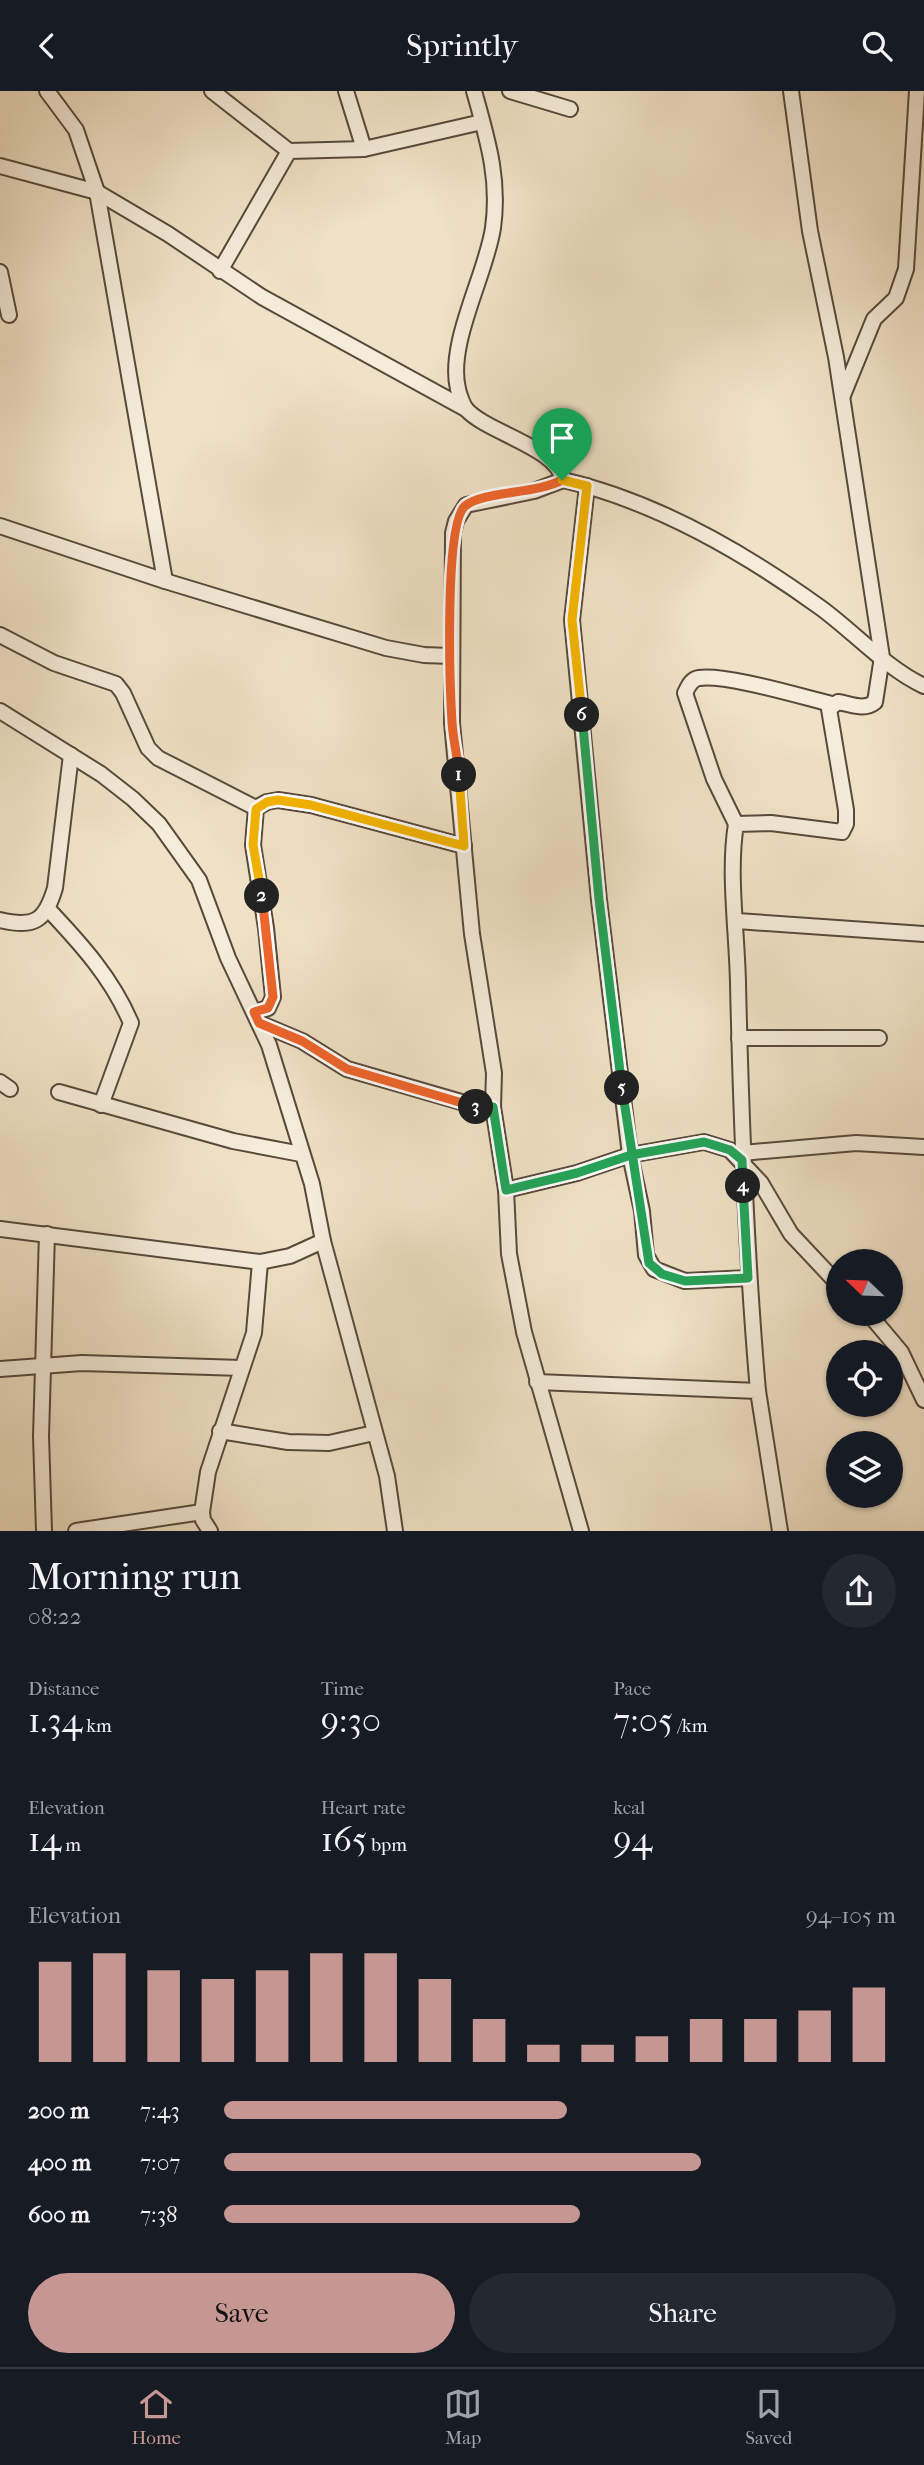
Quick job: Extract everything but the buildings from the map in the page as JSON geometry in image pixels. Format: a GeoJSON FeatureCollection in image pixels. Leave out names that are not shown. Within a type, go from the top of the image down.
{"type":"FeatureCollection","features":[{"type":"Feature","properties":{"kind":"street"},"geometry":{"type":"LineString","coordinates":[[47,91],[76,130],[97,191],[165,581]]}},
{"type":"Feature","properties":{"kind":"street"},"geometry":{"type":"LineString","coordinates":[[212,91],[289,151],[364,149],[482,122]]}},
{"type":"Feature","properties":{"kind":"street"},"geometry":{"type":"LineString","coordinates":[[346,91],[364,149]]}},
{"type":"Feature","properties":{"kind":"street"},"geometry":{"type":"LineString","coordinates":[[466,409],[458,388],[460,342],[488,252],[495,203],[494,165],[474,91]]}},
{"type":"Feature","properties":{"kind":"street"},"geometry":{"type":"LineString","coordinates":[[510,91],[570,110]]}},
{"type":"Feature","properties":{"kind":"street"},"geometry":{"type":"LineString","coordinates":[[780,1531],[758,1391],[748,1278],[733,868],[736,824],[714,779],[685,693],[693,680],[723,680],[832,704],[838,702],[861,707],[875,702],[882,657],[843,395],[810,231],[791,91]]}},
{"type":"Feature","properties":{"kind":"street"},"geometry":{"type":"LineString","coordinates":[[843,395],[874,319],[896,298],[906,269],[917,91]]}},
{"type":"Feature","properties":{"kind":"street"},"geometry":{"type":"LineString","coordinates":[[220,271],[289,151]]}},
{"type":"Feature","properties":{"kind":"street"},"geometry":{"type":"LineString","coordinates":[[0,166],[97,191],[168,234],[262,297],[334,334],[545,455],[558,465],[562,480]]}},
{"type":"Feature","properties":{"kind":"street"},"geometry":{"type":"LineString","coordinates":[[0,272],[9,315]]}},
{"type":"Feature","properties":{"kind":"street"},"geometry":{"type":"LineString","coordinates":[[581,1531],[524,1332],[509,1254],[506,1190],[493,1107],[494,1073],[472,934],[452,723],[453,533],[460,512],[475,501],[534,491],[562,480],[622,498],[739,554],[823,609],[904,675],[924,686]]}},
{"type":"Feature","properties":{"kind":"street"},"geometry":{"type":"LineString","coordinates":[[587,486],[572,620],[599,899],[646,1255],[654,1269],[685,1281],[748,1278]]}},
{"type":"Feature","properties":{"kind":"street"},"geometry":{"type":"LineString","coordinates":[[0,526],[165,581],[386,648],[424,655],[451,656]]}},
{"type":"Feature","properties":{"kind":"street"},"geometry":{"type":"LineString","coordinates":[[0,635],[54,663],[116,684],[148,748],[158,758],[256,809]]}},
{"type":"Feature","properties":{"kind":"street"},"geometry":{"type":"LineString","coordinates":[[736,824],[771,823],[842,832],[846,824],[846,810],[830,719],[832,704]]}},
{"type":"Feature","properties":{"kind":"street"},"geometry":{"type":"LineString","coordinates":[[0,711],[71,755],[133,799],[159,824],[200,880],[228,958],[269,1045],[312,1184],[323,1241],[387,1476],[395,1531]]}},
{"type":"Feature","properties":{"kind":"street"},"geometry":{"type":"LineString","coordinates":[[0,920],[25,924],[38,920],[48,909],[55,888],[71,755]]}},
{"type":"Feature","properties":{"kind":"street"},"geometry":{"type":"LineString","coordinates":[[256,809],[267,802],[278,800],[311,805],[464,846]]}},
{"type":"Feature","properties":{"kind":"street"},"geometry":{"type":"LineString","coordinates":[[256,809],[253,845],[266,927],[273,997],[268,1008],[256,1018]]}},
{"type":"Feature","properties":{"kind":"street"},"geometry":{"type":"LineString","coordinates":[[48,909],[87,951],[120,997],[131,1023],[101,1105]]}},
{"type":"Feature","properties":{"kind":"street"},"geometry":{"type":"LineString","coordinates":[[737,921],[924,934]]}},
{"type":"Feature","properties":{"kind":"street"},"geometry":{"type":"LineString","coordinates":[[256,1018],[302,1041],[347,1069],[482,1108],[493,1107]]}},
{"type":"Feature","properties":{"kind":"street"},"geometry":{"type":"LineString","coordinates":[[739,1038],[879,1038]]}},
{"type":"Feature","properties":{"kind":"street"},"geometry":{"type":"LineString","coordinates":[[59,1092],[233,1141],[301,1154]]}},
{"type":"Feature","properties":{"kind":"street"},"geometry":{"type":"LineString","coordinates":[[506,1190],[577,1173],[631,1155],[704,1142],[730,1150],[742,1157],[791,1234],[826,1271]]}},
{"type":"Feature","properties":{"kind":"street"},"geometry":{"type":"LineString","coordinates":[[742,1157],[856,1143],[924,1147]]}},
{"type":"Feature","properties":{"kind":"street"},"geometry":{"type":"LineString","coordinates":[[0,1229],[260,1262],[290,1256],[323,1241]]}},
{"type":"Feature","properties":{"kind":"street"},"geometry":{"type":"LineString","coordinates":[[44,1531],[41,1486],[47,1234]]}},
{"type":"Feature","properties":{"kind":"street"},"geometry":{"type":"LineString","coordinates":[[211,1531],[202,1513],[204,1489],[220,1431],[254,1333],[260,1262]]}},
{"type":"Feature","properties":{"kind":"street"},"geometry":{"type":"LineString","coordinates":[[880,1327],[901,1352],[924,1400]]}},
{"type":"Feature","properties":{"kind":"street"},"geometry":{"type":"LineString","coordinates":[[0,1369],[103,1363],[242,1368]]}},
{"type":"Feature","properties":{"kind":"street"},"geometry":{"type":"LineString","coordinates":[[537,1382],[758,1391]]}},
{"type":"Feature","properties":{"kind":"street"},"geometry":{"type":"LineString","coordinates":[[220,1431],[288,1442],[329,1443],[374,1433]]}},
{"type":"Feature","properties":{"kind":"street"},"geometry":{"type":"LineString","coordinates":[[76,1531],[202,1513]]}},
{"type":"Feature","properties":{"kind":"route"},"geometry":{"type":"LineString","coordinates":[[562,480],[550,487],[534,491],[475,501],[466,505],[456,521],[451,578],[452,723],[464,846],[311,805],[278,800],[267,802],[256,809],[253,845],[258,863],[273,997],[268,1008],[254,1012],[259,1023],[302,1041],[347,1069],[482,1108],[493,1107],[506,1190],[577,1173],[631,1155],[704,1142],[730,1150],[742,1160],[748,1278],[718,1281],[685,1281],[671,1278],[654,1269],[646,1255],[642,1211],[631,1155],[599,899],[584,732],[575,672],[572,620],[587,486],[562,480]]}}]}
